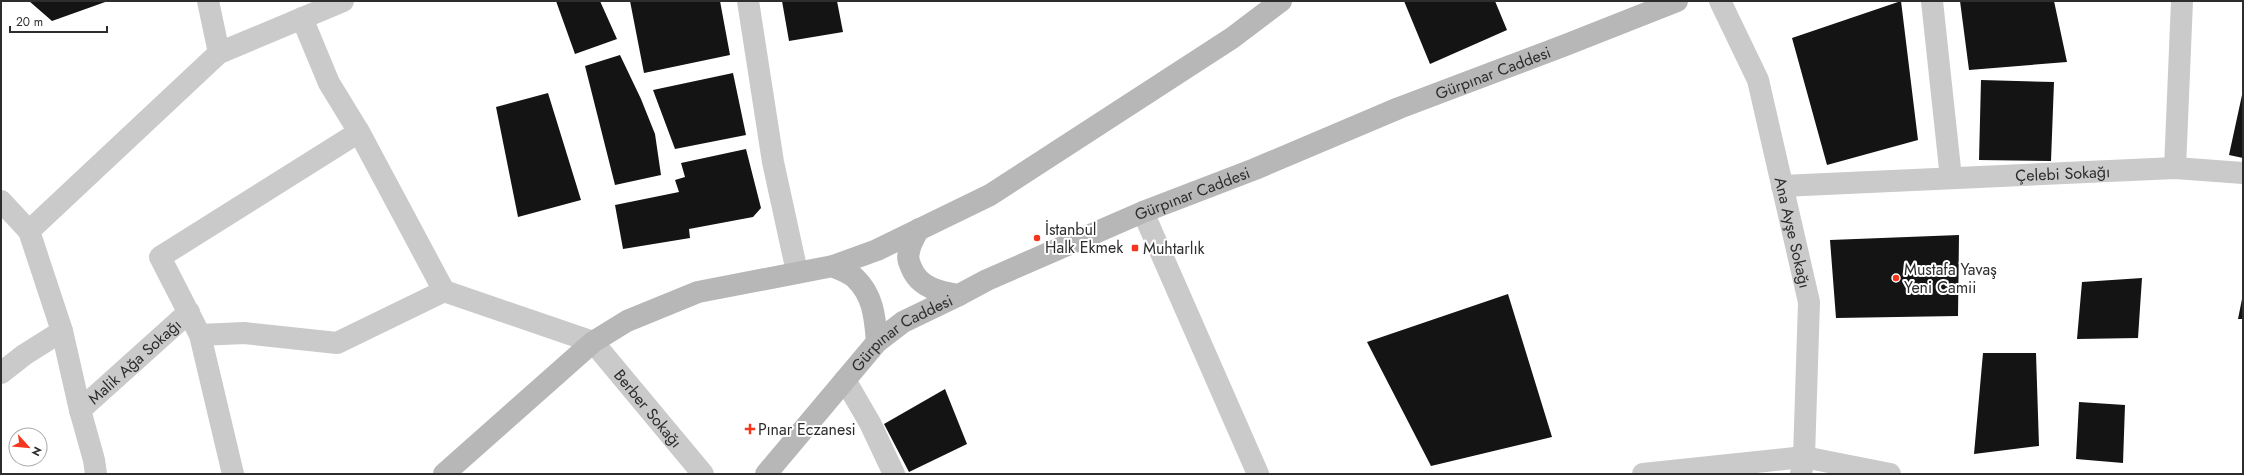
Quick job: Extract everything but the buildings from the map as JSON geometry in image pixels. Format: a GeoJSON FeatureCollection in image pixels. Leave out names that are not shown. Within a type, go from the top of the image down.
{"type":"FeatureCollection","features":[{"type":"Feature","properties":{"kind":"main road"},"geometry":{"type":"LineString","coordinates":[[453,471],[594,342],[626,321],[698,292],[833,266],[877,250],[990,195],[1232,38],[1281,1]]}},
{"type":"Feature","properties":{"kind":"main road","name":"Gürpınar Caddesi"},"geometry":{"type":"LineString","coordinates":[[766,474],[877,342],[903,322],[986,280],[1143,212],[1256,169],[1399,108],[1677,1]]}},
{"type":"Feature","properties":{"kind":"main road"},"geometry":{"type":"LineString","coordinates":[[919,229],[908,258],[914,274],[926,286],[940,292],[959,295]]}},
{"type":"Feature","properties":{"kind":"main road"},"geometry":{"type":"LineString","coordinates":[[833,266],[855,278],[866,291],[874,310],[877,342]]}},
{"type":"Feature","properties":{"kind":"street"},"geometry":{"type":"LineString","coordinates":[[208,1],[220,52]]}},
{"type":"Feature","properties":{"kind":"street"},"geometry":{"type":"LineString","coordinates":[[28,231],[220,52],[343,1]]}},
{"type":"Feature","properties":{"kind":"street"},"geometry":{"type":"LineString","coordinates":[[748,1],[773,162],[797,272]]}},
{"type":"Feature","properties":{"kind":"street","name":"Ana Ayşe Sokağı"},"geometry":{"type":"LineString","coordinates":[[1720,1],[1758,80],[1809,302],[1803,466]]}},
{"type":"Feature","properties":{"kind":"street"},"geometry":{"type":"LineString","coordinates":[[1932,1],[1951,178]]}},
{"type":"Feature","properties":{"kind":"street"},"geometry":{"type":"LineString","coordinates":[[2175,168],[2182,1]]}},
{"type":"Feature","properties":{"kind":"street"},"geometry":{"type":"LineString","coordinates":[[302,18],[329,83],[359,132],[444,291],[594,342]]}},
{"type":"Feature","properties":{"kind":"street"},"geometry":{"type":"LineString","coordinates":[[233,474],[200,335],[160,257],[359,132]]}},
{"type":"Feature","properties":{"kind":"street","name":"Çelebi Sokağı"},"geometry":{"type":"LineString","coordinates":[[1782,186],[2175,168],[2243,173]]}},
{"type":"Feature","properties":{"kind":"street"},"geometry":{"type":"LineString","coordinates":[[1,201],[28,231],[62,331],[80,410],[94,460],[96,474]]}},
{"type":"Feature","properties":{"kind":"street"},"geometry":{"type":"LineString","coordinates":[[1143,212],[1258,474]]}},
{"type":"Feature","properties":{"kind":"street"},"geometry":{"type":"LineString","coordinates":[[200,335],[244,333],[337,343],[444,291]]}},
{"type":"Feature","properties":{"kind":"street","name":"Malik Ağa Sokağı"},"geometry":{"type":"LineString","coordinates":[[80,410],[189,312]]}},
{"type":"Feature","properties":{"kind":"street"},"geometry":{"type":"LineString","coordinates":[[1,374],[24,355],[62,331]]}},
{"type":"Feature","properties":{"kind":"street","name":"Berber Sokağı"},"geometry":{"type":"LineString","coordinates":[[594,342],[703,474]]}},
{"type":"Feature","properties":{"kind":"street"},"geometry":{"type":"LineString","coordinates":[[845,380],[870,423],[894,474]]}},
{"type":"Feature","properties":{"kind":"street"},"geometry":{"type":"LineString","coordinates":[[1643,474],[1803,466],[1890,474]]}},
{"type":"Feature","properties":{"kind":"place","name":"İstanbul Halk Ekmek"},"geometry":{"type":"Point","coordinates":[1037,238]}},
{"type":"Feature","properties":{"kind":"place","name":"Muhtarlık"},"geometry":{"type":"Point","coordinates":[1135,248]}},
{"type":"Feature","properties":{"kind":"place","name":"Mustafa Yavaş Yeni Camii"},"geometry":{"type":"Point","coordinates":[1896,278]}},
{"type":"Feature","properties":{"kind":"place","name":"Pınar Eczanesi"},"geometry":{"type":"Point","coordinates":[750,429]}}]}
